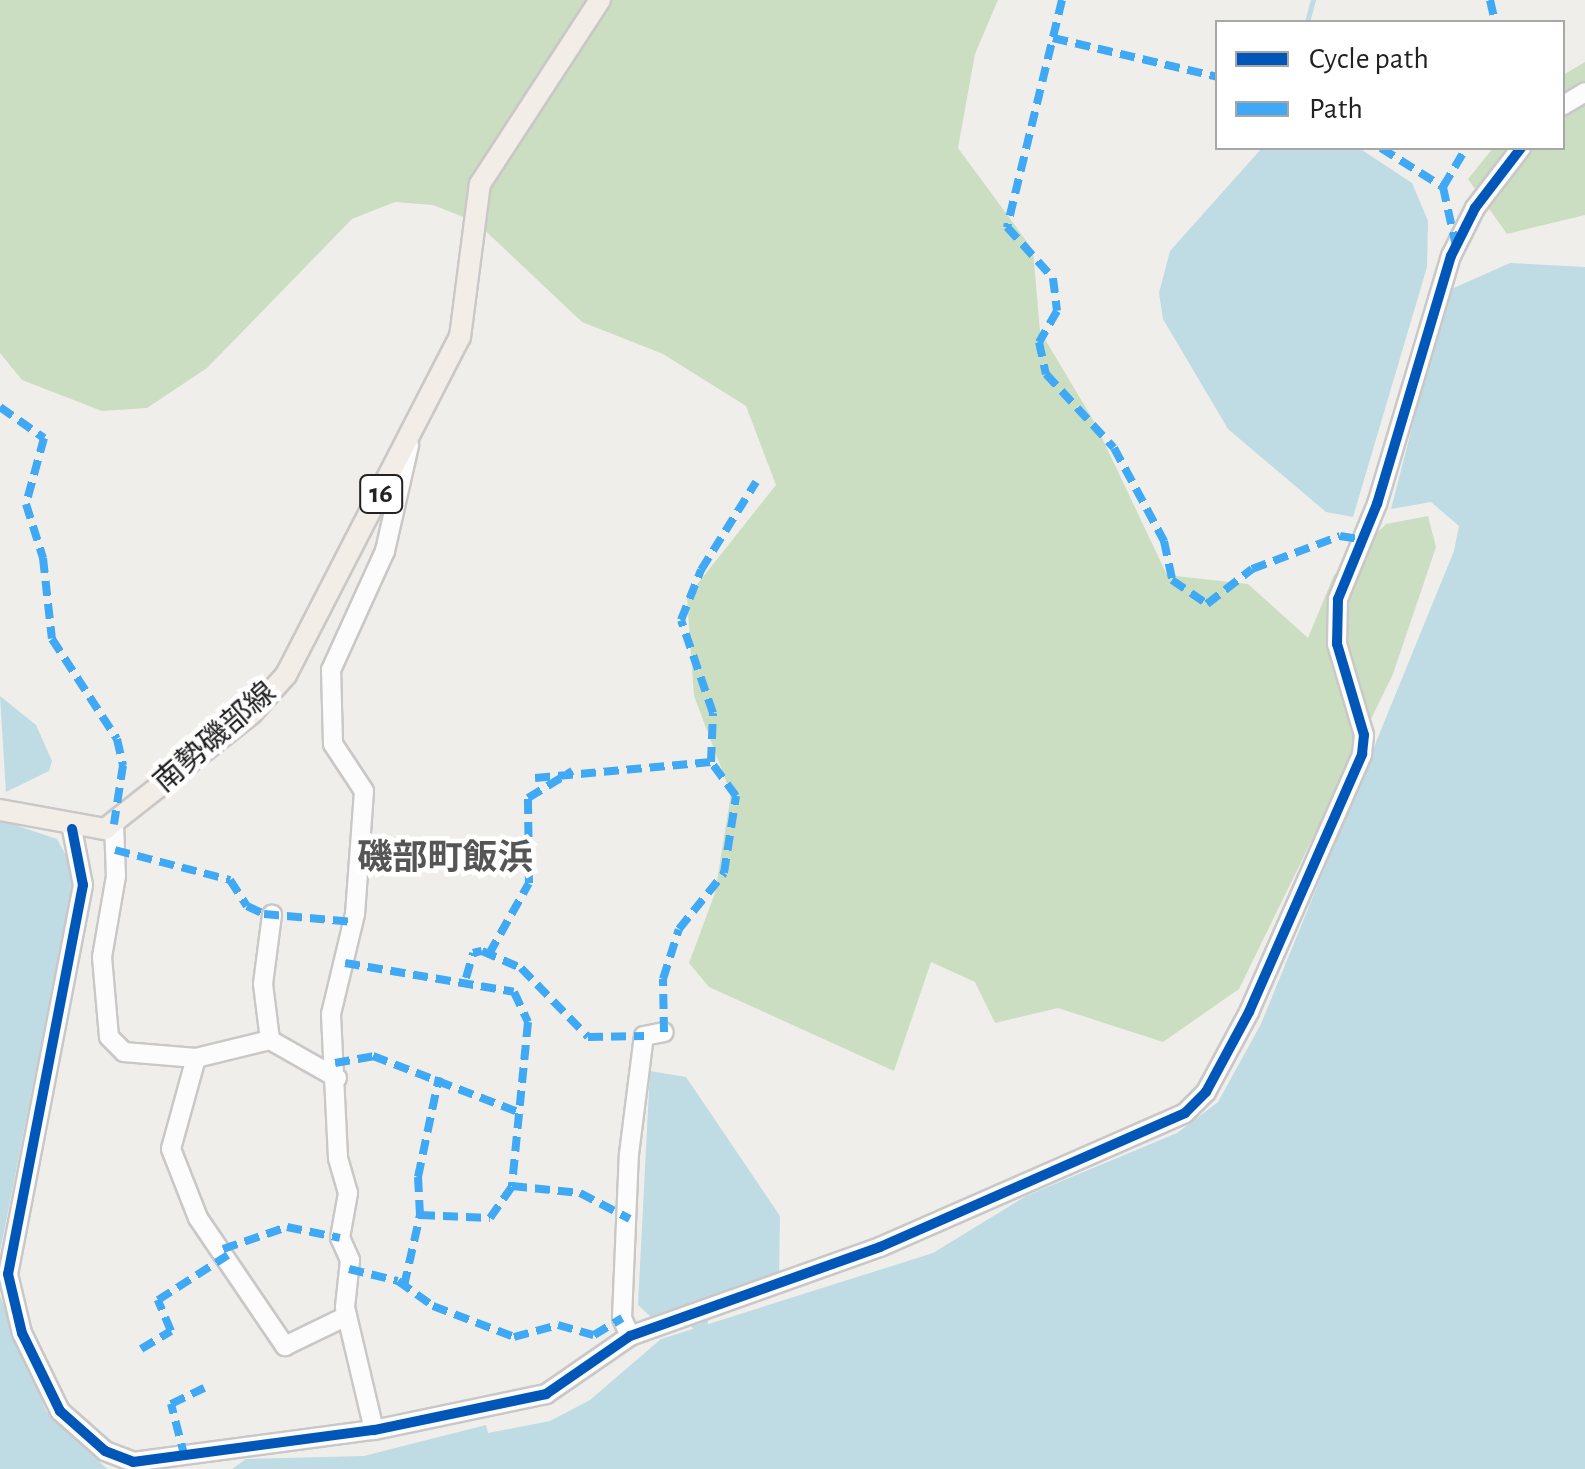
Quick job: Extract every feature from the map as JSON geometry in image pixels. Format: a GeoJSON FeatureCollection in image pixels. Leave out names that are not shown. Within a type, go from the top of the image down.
{"type":"FeatureCollection","features":[{"type":"Feature","properties":{"kind":"main road","name":"南勢磯部線"},"geometry":{"type":"LineString","coordinates":[[114,824],[251,714],[286,675],[460,337],[480,184],[600,0]]}},
{"type":"Feature","properties":{"kind":"main road"},"geometry":{"type":"LineString","coordinates":[[0,810],[72,829],[114,824]]}},
{"type":"Feature","properties":{"kind":"street"},"geometry":{"type":"LineString","coordinates":[[72,829],[83,886],[8,1255],[14,1308],[47,1388],[70,1422],[133,1462],[374,1430],[559,1389],[630,1336],[880,1247],[1185,1113],[1206,1092],[1362,754],[1364,735],[1338,644],[1338,599],[1377,504],[1451,256],[1485,192],[1519,150]]}},
{"type":"Feature","properties":{"kind":"street"},"geometry":{"type":"LineString","coordinates":[[374,1430],[347,1316],[350,1260],[340,1238],[348,1192],[338,1158],[331,1014],[356,914],[364,791],[334,744],[331,670],[386,551],[412,435]]}},
{"type":"Feature","properties":{"kind":"street"},"geometry":{"type":"LineString","coordinates":[[114,824],[116,876],[102,957],[109,1038],[124,1052],[196,1058],[270,1040],[336,1078]]}},
{"type":"Feature","properties":{"kind":"street"},"geometry":{"type":"LineString","coordinates":[[270,1040],[263,984],[272,914]]}},
{"type":"Feature","properties":{"kind":"street"},"geometry":{"type":"LineString","coordinates":[[630,1336],[622,1318],[629,1154],[644,1036],[664,1032]]}},
{"type":"Feature","properties":{"kind":"street"},"geometry":{"type":"LineString","coordinates":[[196,1058],[171,1149],[198,1218],[286,1346],[347,1316]]}},
{"type":"Feature","properties":{"kind":"green space"},"geometry":{"type":"Polygon","coordinates":[[[0,0],[998,0],[975,54],[958,148],[1033,250],[1040,331],[1095,423],[1167,575],[1248,584],[1308,638],[1334,575],[1386,524],[1428,516],[1436,547],[1393,674],[1239,989],[1163,1042],[1058,1008],[995,1023],[975,982],[931,962],[894,1071],[709,987],[689,963],[715,893],[731,794],[694,696],[687,597],[776,485],[746,406],[663,354],[582,322],[476,222],[433,205],[395,202],[352,219],[207,368],[147,408],[102,411],[22,380],[0,353],[0,0]]]}},
{"type":"Feature","properties":{"kind":"green space"},"geometry":{"type":"Polygon","coordinates":[[[1585,62],[1585,215],[1507,234],[1468,179],[1491,150],[1565,150],[1565,74],[1585,62]]]}},
{"type":"Feature","properties":{"kind":"water"},"geometry":{"type":"Polygon","coordinates":[[[1260,150],[1362,150],[1412,183],[1428,221],[1427,267],[1353,517],[1326,512],[1228,429],[1163,319],[1159,293],[1170,251],[1260,150]]]}},
{"type":"Feature","properties":{"kind":"water"},"geometry":{"type":"Polygon","coordinates":[[[1510,263],[1585,267],[1585,1469],[232,1469],[246,1459],[364,1456],[486,1425],[488,1433],[550,1421],[590,1400],[661,1339],[933,1253],[1026,1196],[1177,1133],[1218,1102],[1261,1024],[1454,551],[1459,526],[1431,502],[1391,509],[1447,291],[1510,263]]]}},
{"type":"Feature","properties":{"kind":"water"},"geometry":{"type":"Polygon","coordinates":[[[0,696],[36,725],[52,761],[49,771],[6,792],[0,696]]]}},
{"type":"Feature","properties":{"kind":"water"},"geometry":{"type":"Polygon","coordinates":[[[0,820],[57,839],[75,872],[0,1252],[0,820]]]}},
{"type":"Feature","properties":{"kind":"water"},"geometry":{"type":"Polygon","coordinates":[[[650,1071],[686,1077],[780,1216],[779,1275],[651,1317],[638,1305],[650,1071]]]}},
{"type":"Feature","properties":{"kind":"water"},"geometry":{"type":"Polygon","coordinates":[[[0,1296],[46,1411],[107,1469],[0,1469],[0,1296]]]}},
{"type":"Feature","properties":{"kind":"waterway"},"geometry":{"type":"LineString","coordinates":[[1308,20],[1313,0]]}},
{"type":"Feature","properties":{"kind":"waterway"},"geometry":{"type":"LineString","coordinates":[[693,1303],[699,1322]]}},
{"type":"Feature","properties":{"kind":"marked path"},"geometry":{"type":"LineString","coordinates":[[1062,0],[1007,227],[1053,278],[1057,311],[1039,342],[1046,374],[1114,448],[1164,541],[1172,580],[1207,604],[1252,569],[1340,536],[1360,539]]}},
{"type":"Feature","properties":{"kind":"marked path"},"geometry":{"type":"LineString","coordinates":[[1490,0],[1495,20]]}},
{"type":"Feature","properties":{"kind":"marked path"},"geometry":{"type":"LineString","coordinates":[[1053,38],[1215,76]]}},
{"type":"Feature","properties":{"kind":"marked path"},"geometry":{"type":"LineString","coordinates":[[1384,150],[1443,187],[1456,246]]}},
{"type":"Feature","properties":{"kind":"marked path"},"geometry":{"type":"LineString","coordinates":[[1443,187],[1465,150]]}},
{"type":"Feature","properties":{"kind":"marked path"},"geometry":{"type":"LineString","coordinates":[[0,407],[44,438],[26,504],[43,558],[52,639],[117,739],[123,765],[114,824]]}},
{"type":"Feature","properties":{"kind":"marked path"},"geometry":{"type":"LineString","coordinates":[[664,1032],[663,979],[679,929],[724,873],[736,796],[711,762],[713,713],[681,620],[701,570],[756,482]]}},
{"type":"Feature","properties":{"kind":"marked path"},"geometry":{"type":"LineString","coordinates":[[535,778],[711,762]]}},
{"type":"Feature","properties":{"kind":"marked path"},"geometry":{"type":"LineString","coordinates":[[489,954],[529,883],[528,798],[572,771]]}},
{"type":"Feature","properties":{"kind":"marked path"},"geometry":{"type":"LineString","coordinates":[[115,850],[230,880],[247,906],[264,914],[354,922]]}},
{"type":"Feature","properties":{"kind":"marked path"},"geometry":{"type":"LineString","coordinates":[[466,978],[473,953],[482,951],[521,968],[588,1037],[644,1036]]}},
{"type":"Feature","properties":{"kind":"marked path"},"geometry":{"type":"LineString","coordinates":[[345,963],[514,992],[528,1022],[512,1186],[580,1193],[630,1219]]}},
{"type":"Feature","properties":{"kind":"marked path"},"geometry":{"type":"LineString","coordinates":[[335,1063],[373,1056],[523,1114]]}},
{"type":"Feature","properties":{"kind":"marked path"},"geometry":{"type":"LineString","coordinates":[[420,1215],[418,1177],[439,1077]]}},
{"type":"Feature","properties":{"kind":"marked path"},"geometry":{"type":"LineString","coordinates":[[404,1286],[420,1215],[490,1218],[512,1186]]}},
{"type":"Feature","properties":{"kind":"marked path"},"geometry":{"type":"LineString","coordinates":[[223,1249],[287,1227],[340,1238]]}},
{"type":"Feature","properties":{"kind":"marked path"},"geometry":{"type":"LineString","coordinates":[[141,1349],[171,1331],[158,1300],[228,1255]]}},
{"type":"Feature","properties":{"kind":"marked path"},"geometry":{"type":"LineString","coordinates":[[349,1269],[398,1281],[433,1306],[514,1337],[558,1325],[594,1335],[622,1318]]}},
{"type":"Feature","properties":{"kind":"marked path"},"geometry":{"type":"LineString","coordinates":[[185,1458],[171,1404],[204,1388]]}},
{"type":"Feature","properties":{"kind":"cycle path"},"geometry":{"type":"LineString","coordinates":[[72,829],[83,885],[8,1274],[22,1333],[60,1411],[105,1451],[133,1462],[374,1430],[546,1394],[630,1336],[880,1247],[1185,1113],[1206,1092],[1249,1012],[1362,754],[1364,735],[1337,644],[1338,599],[1377,504],[1451,256],[1475,208],[1519,150]]}},
{"type":"Feature","properties":{"kind":"district","name":"磯部町飯浜"},"geometry":{"type":"Point","coordinates":[445,859]}}]}
